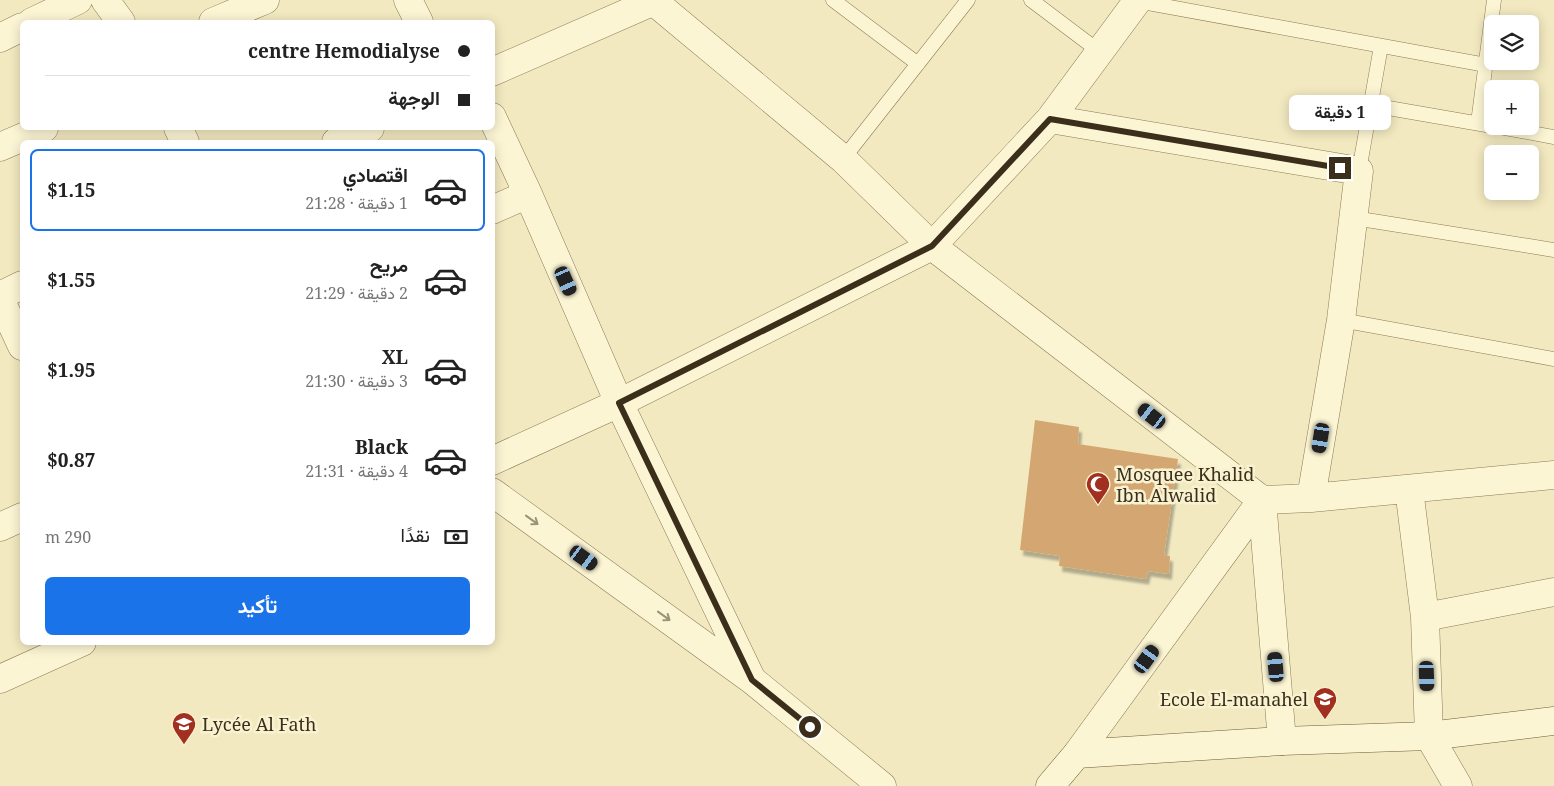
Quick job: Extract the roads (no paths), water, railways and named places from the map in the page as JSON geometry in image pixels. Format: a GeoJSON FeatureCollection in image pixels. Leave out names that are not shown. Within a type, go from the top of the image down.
{"type":"FeatureCollection","features":[{"type":"Feature","properties":{"kind":"street"},"geometry":{"type":"LineString","coordinates":[[36,20],[78,0]]}},
{"type":"Feature","properties":{"kind":"street"},"geometry":{"type":"LineString","coordinates":[[105,0],[120,20]]}},
{"type":"Feature","properties":{"kind":"street"},"geometry":{"type":"LineString","coordinates":[[218,20],[265,0]]}},
{"type":"Feature","properties":{"kind":"street"},"geometry":{"type":"LineString","coordinates":[[408,0],[418,20]]}},
{"type":"Feature","properties":{"kind":"street"},"geometry":{"type":"LineString","coordinates":[[495,71],[652,1],[842,159],[932,246],[1262,500],[1311,498],[1554,475]]}},
{"type":"Feature","properties":{"kind":"street"},"geometry":{"type":"LineString","coordinates":[[495,456],[619,403],[932,246],[1050,119],[1137,1]]}},
{"type":"Feature","properties":{"kind":"street"},"geometry":{"type":"LineString","coordinates":[[0,38],[20,28]]}},
{"type":"Feature","properties":{"kind":"street"},"geometry":{"type":"LineString","coordinates":[[1050,119],[1359,172],[1341,320],[1311,498]]}},
{"type":"Feature","properties":{"kind":"street"},"geometry":{"type":"LineString","coordinates":[[495,123],[528,194],[619,403],[752,680]]}},
{"type":"Feature","properties":{"kind":"street"},"geometry":{"type":"LineString","coordinates":[[0,147],[39,130]]}},
{"type":"Feature","properties":{"kind":"street"},"geometry":{"type":"LineString","coordinates":[[341,140],[365,130]]}},
{"type":"Feature","properties":{"kind":"street"},"geometry":{"type":"LineString","coordinates":[[495,209],[528,194]]}},
{"type":"Feature","properties":{"kind":"street"},"geometry":{"type":"LineString","coordinates":[[20,286],[0,297],[20,342]]}},
{"type":"Feature","properties":{"kind":"street"},"geometry":{"type":"LineString","coordinates":[[1409,489],[1425,617],[1429,736],[1458,786]]}},
{"type":"Feature","properties":{"kind":"street"},"geometry":{"type":"LineString","coordinates":[[495,494],[752,680],[882,786]]}},
{"type":"Feature","properties":{"kind":"street"},"geometry":{"type":"LineString","coordinates":[[1262,500],[1282,740]]}},
{"type":"Feature","properties":{"kind":"street"},"geometry":{"type":"LineString","coordinates":[[1050,786],[1077,754],[1262,500]]}},
{"type":"Feature","properties":{"kind":"street"},"geometry":{"type":"LineString","coordinates":[[0,527],[20,518]]}},
{"type":"Feature","properties":{"kind":"street"},"geometry":{"type":"LineString","coordinates":[[1425,617],[1554,592]]}},
{"type":"Feature","properties":{"kind":"street"},"geometry":{"type":"LineString","coordinates":[[0,679],[75,645]]}},
{"type":"Feature","properties":{"kind":"street"},"geometry":{"type":"LineString","coordinates":[[1077,754],[1282,740],[1429,736],[1554,721]]}},
{"type":"Feature","properties":{"kind":"lane"},"geometry":{"type":"LineString","coordinates":[[833,0],[918,64]]}},
{"type":"Feature","properties":{"kind":"lane"},"geometry":{"type":"LineString","coordinates":[[842,159],[968,0]]}},
{"type":"Feature","properties":{"kind":"lane"},"geometry":{"type":"LineString","coordinates":[[1031,0],[1100,52]]}},
{"type":"Feature","properties":{"kind":"lane"},"geometry":{"type":"LineString","coordinates":[[1492,15],[1494,0]]}},
{"type":"Feature","properties":{"kind":"lane"},"geometry":{"type":"LineString","coordinates":[[1137,1],[1484,65]]}},
{"type":"Feature","properties":{"kind":"lane"},"geometry":{"type":"LineString","coordinates":[[1359,172],[1381,46]]}},
{"type":"Feature","properties":{"kind":"lane"},"geometry":{"type":"LineString","coordinates":[[1478,124],[1485,70]]}},
{"type":"Feature","properties":{"kind":"lane"},"geometry":{"type":"LineString","coordinates":[[1370,105],[1484,125]]}},
{"type":"Feature","properties":{"kind":"lane"},"geometry":{"type":"LineString","coordinates":[[1539,134],[1554,136]]}},
{"type":"Feature","properties":{"kind":"lane"},"geometry":{"type":"LineString","coordinates":[[1354,218],[1554,250]]}},
{"type":"Feature","properties":{"kind":"lane"},"geometry":{"type":"LineString","coordinates":[[1341,320],[1554,359]]}},
{"type":"Feature","properties":{"kind":"place","name":"Mosquee Khalid Ibn Alwalid"},"geometry":{"type":"Point","coordinates":[1098,505]}},
{"type":"Feature","properties":{"kind":"place","name":"Ecole El-manahel"},"geometry":{"type":"Point","coordinates":[1325,720]}},
{"type":"Feature","properties":{"kind":"place","name":"Lycée Al Fath"},"geometry":{"type":"Point","coordinates":[184,745]}}]}
